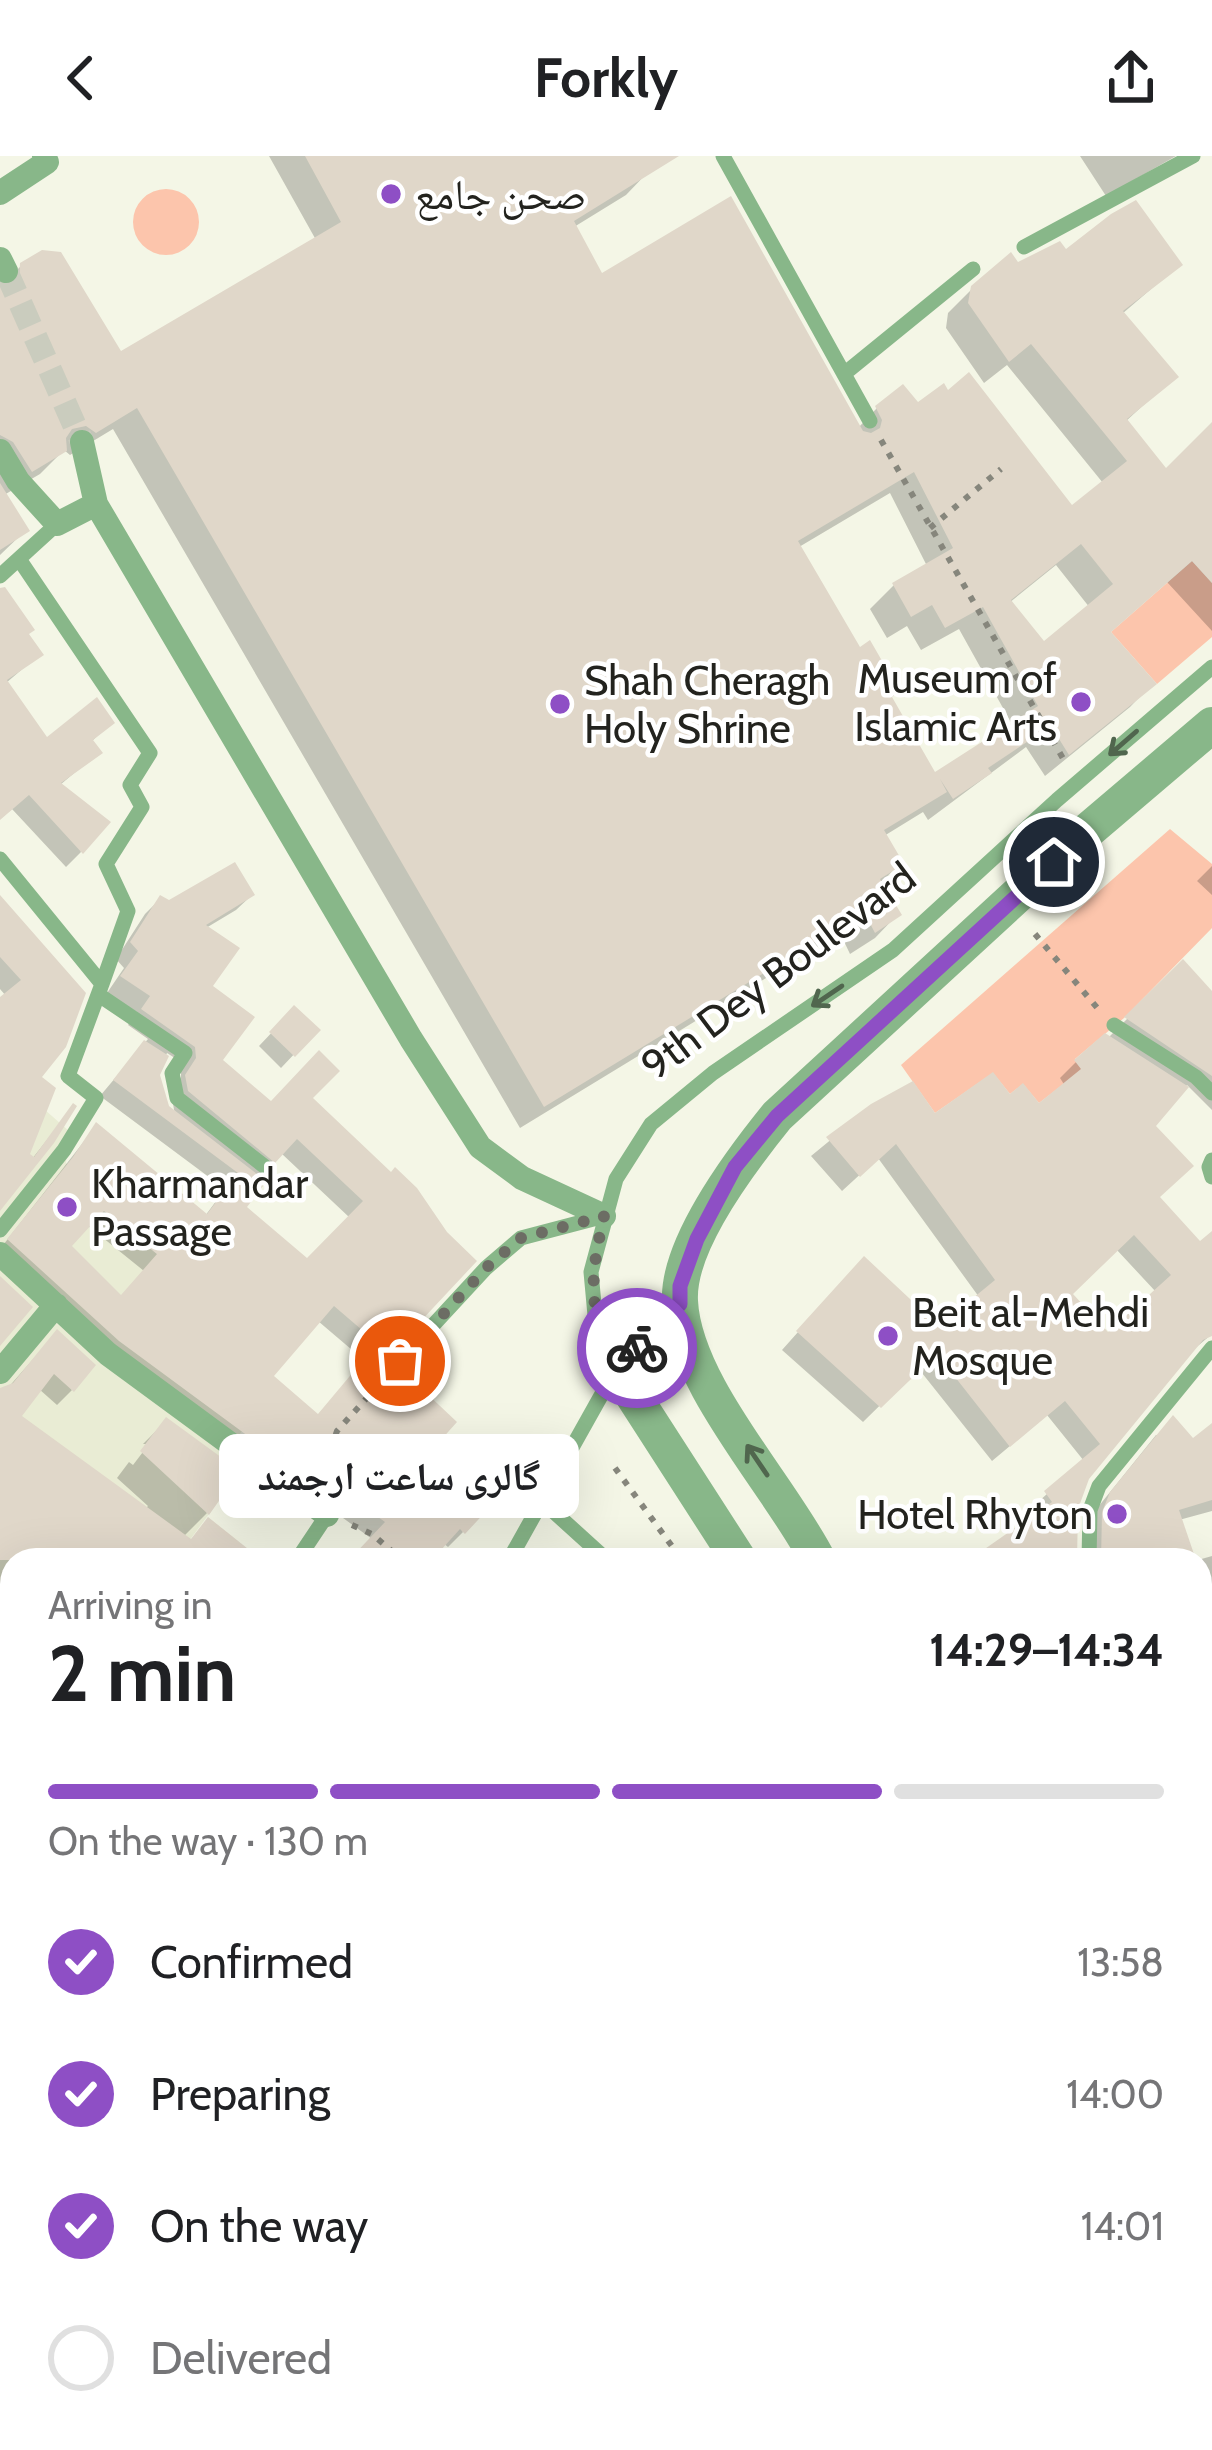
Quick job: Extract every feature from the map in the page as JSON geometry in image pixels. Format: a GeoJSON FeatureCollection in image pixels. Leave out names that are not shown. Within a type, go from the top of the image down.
{"type":"FeatureCollection","features":[{"type":"Feature","properties":{"kind":"street"},"geometry":{"type":"LineString","coordinates":[[0,193],[47,162],[44,156]]}},
{"type":"Feature","properties":{"kind":"street"},"geometry":{"type":"LineString","coordinates":[[82,442],[96,504],[411,1039],[480,1147],[521,1178],[604,1216]]}},
{"type":"Feature","properties":{"kind":"street"},"geometry":{"type":"LineString","coordinates":[[0,451],[18,481],[58,524],[96,504]]}},
{"type":"Feature","properties":{"kind":"street"},"geometry":{"type":"LineString","coordinates":[[812,1548],[696,1363],[680,1304],[680,1286],[697,1239],[735,1167],[777,1116],[1085,832],[1212,724]]}},
{"type":"Feature","properties":{"kind":"street"},"geometry":{"type":"LineString","coordinates":[[0,1254],[108,1354],[327,1515]]}},
{"type":"Feature","properties":{"kind":"street"},"geometry":{"type":"LineString","coordinates":[[680,1304],[616,1370],[731,1548]]}},
{"type":"Feature","properties":{"kind":"street"},"geometry":{"type":"LineString","coordinates":[[0,1372],[56,1305]]}},
{"type":"Feature","properties":{"kind":"lane"},"geometry":{"type":"LineString","coordinates":[[723,156],[870,421]]}},
{"type":"Feature","properties":{"kind":"lane"},"geometry":{"type":"LineString","coordinates":[[1024,247],[1193,156]]}},
{"type":"Feature","properties":{"kind":"lane"},"geometry":{"type":"LineString","coordinates":[[844,374],[973,269]]}},
{"type":"Feature","properties":{"kind":"lane"},"geometry":{"type":"LineString","coordinates":[[0,576],[58,524]]}},
{"type":"Feature","properties":{"kind":"lane"},"geometry":{"type":"LineString","coordinates":[[0,1230],[64,1150],[96,1098],[68,1076],[128,911],[106,864],[142,807],[130,785],[150,753],[20,559]]}},
{"type":"Feature","properties":{"kind":"lane","name":"9th Dey Boulevard"},"geometry":{"type":"LineString","coordinates":[[616,1370],[596,1326],[591,1273],[616,1178],[651,1124],[713,1073],[893,950],[1212,667]]}},
{"type":"Feature","properties":{"kind":"lane"},"geometry":{"type":"LineString","coordinates":[[0,859],[100,990],[185,1053],[172,1073],[177,1098],[264,1166]]}},
{"type":"Feature","properties":{"kind":"lane"},"geometry":{"type":"LineString","coordinates":[[1114,1025],[1196,1077],[1212,1093]]}},
{"type":"Feature","properties":{"kind":"lane"},"geometry":{"type":"LineString","coordinates":[[400,1361],[486,1268],[521,1238],[604,1216]]}},
{"type":"Feature","properties":{"kind":"lane"},"geometry":{"type":"LineString","coordinates":[[1089,1548],[1090,1510],[1099,1486],[1212,1348]]}},
{"type":"Feature","properties":{"kind":"lane"},"geometry":{"type":"LineString","coordinates":[[516,1548],[616,1370]]}},
{"type":"Feature","properties":{"kind":"lane"},"geometry":{"type":"LineString","coordinates":[[543,1502],[595,1548]]}},
{"type":"Feature","properties":{"kind":"lane"},"geometry":{"type":"LineString","coordinates":[[305,1548],[327,1515]]}},
{"type":"Feature","properties":{"kind":"path"},"geometry":{"type":"LineString","coordinates":[[870,421],[1066,765]]}},
{"type":"Feature","properties":{"kind":"path"},"geometry":{"type":"LineString","coordinates":[[930,528],[1001,469]]}},
{"type":"Feature","properties":{"kind":"path"},"geometry":{"type":"LineString","coordinates":[[1035,934],[1098,1009]]}},
{"type":"Feature","properties":{"kind":"path"},"geometry":{"type":"LineString","coordinates":[[299,1496],[327,1459],[337,1431],[400,1361]]}},
{"type":"Feature","properties":{"kind":"path"},"geometry":{"type":"LineString","coordinates":[[615,1468],[673,1548]]}},
{"type":"Feature","properties":{"kind":"path"},"geometry":{"type":"LineString","coordinates":[[327,1515],[372,1534],[389,1548]]}},
{"type":"Feature","properties":{"kind":"shaded area"},"geometry":{"type":"Polygon","coordinates":[[[166,189],[189,199],[199,222],[189,245],[166,255],[143,245],[133,222],[143,199],[166,189]]]}},
{"type":"Feature","properties":{"kind":"shaded area"},"geometry":{"type":"Polygon","coordinates":[[[1192,561],[1212,583],[1212,637],[1157,684],[1111,632],[1192,561]]]}},
{"type":"Feature","properties":{"kind":"shaded area"},"geometry":{"type":"Polygon","coordinates":[[[1170,829],[1212,864],[1212,928],[1124,1018],[1075,1059],[1082,1070],[1039,1103],[1023,1084],[1010,1094],[993,1073],[935,1113],[901,1065],[1170,829]]]}},
{"type":"Feature","properties":{"kind":"shaded area"},"geometry":{"type":"Polygon","coordinates":[[[28,1095],[69,1131],[66,1163],[111,1202],[104,1212],[167,1262],[268,1401],[238,1436],[251,1447],[237,1476],[184,1548],[0,1548],[0,1117],[28,1095]]]}},
{"type":"Feature","properties":{"kind":"building","name":"Shah Cheragh Holy Shrine"},"geometry":{"type":"Polygon","coordinates":[[[305,156],[679,156],[574,221],[602,273],[731,196],[863,431],[880,428],[882,420],[875,406],[903,384],[918,402],[944,383],[948,390],[969,372],[1072,505],[1127,461],[1031,344],[1009,362],[968,303],[971,286],[1011,252],[1018,262],[1060,241],[1066,249],[1136,200],[1183,265],[1123,311],[1179,377],[1127,419],[1166,468],[1212,422],[1212,583],[1192,561],[1111,632],[1157,684],[1069,755],[1051,726],[988,768],[992,773],[953,799],[940,779],[947,792],[884,830],[904,864],[880,879],[902,915],[875,933],[864,912],[544,1107],[137,408],[96,433],[86,426],[72,429],[66,438],[67,451],[32,472],[13,442],[0,435],[0,286],[19,281],[20,263],[42,250],[61,252],[121,351],[341,222],[305,156]],[[914,472],[798,541],[860,647],[870,640],[900,692],[892,697],[935,772],[1038,706],[983,607],[945,628],[932,605],[911,617],[892,583],[953,548],[914,472]],[[1081,544],[1011,600],[1044,641],[1113,584],[1081,544]]]}},
{"type":"Feature","properties":{"kind":"building"},"geometry":{"type":"Polygon","coordinates":[[[0,483],[30,531],[0,550],[0,483]]]}},
{"type":"Feature","properties":{"kind":"building"},"geometry":{"type":"Polygon","coordinates":[[[5,587],[35,630],[29,634],[44,655],[7,680],[47,737],[97,697],[115,723],[93,740],[103,753],[61,783],[111,822],[83,854],[29,795],[0,820],[0,588],[5,587]]]}},
{"type":"Feature","properties":{"kind":"building"},"geometry":{"type":"Polygon","coordinates":[[[235,862],[255,895],[206,925],[240,948],[213,986],[255,1017],[223,1060],[271,1101],[319,1050],[340,1071],[313,1098],[391,1172],[395,1167],[417,1188],[447,1232],[477,1261],[390,1354],[334,1306],[274,1376],[318,1414],[375,1346],[393,1370],[404,1372],[457,1422],[422,1461],[459,1495],[494,1458],[516,1479],[465,1534],[460,1529],[443,1548],[360,1548],[385,1522],[309,1467],[302,1476],[119,1341],[7,1239],[96,1122],[207,1214],[238,1173],[113,1080],[144,1040],[169,1056],[160,1075],[169,1106],[262,1178],[258,1182],[263,1186],[247,1207],[307,1258],[363,1201],[297,1139],[275,1163],[188,1091],[185,1075],[196,1058],[195,1047],[141,1009],[150,996],[120,976],[138,951],[130,942],[160,895],[169,900],[235,862]],[[104,1211],[72,1246],[121,1295],[157,1254],[104,1211]]]}},
{"type":"Feature","properties":{"kind":"building"},"geometry":{"type":"Polygon","coordinates":[[[0,895],[86,993],[66,1047],[42,1077],[56,1088],[30,1154],[34,1157],[73,1103],[77,1106],[0,1211],[0,997],[21,980],[0,957],[0,895]]]}},
{"type":"Feature","properties":{"kind":"building"},"geometry":{"type":"Polygon","coordinates":[[[1183,959],[1212,991],[1212,1076],[1124,1017],[1183,959]]]}},
{"type":"Feature","properties":{"kind":"building"},"geometry":{"type":"Polygon","coordinates":[[[294,1005],[321,1030],[295,1057],[269,1032],[294,1005]]]}},
{"type":"Feature","properties":{"kind":"building"},"geometry":{"type":"Polygon","coordinates":[[[1105,1033],[1189,1087],[1156,1126],[1194,1166],[1160,1197],[1200,1241],[1212,1231],[1212,1336],[1203,1340],[1089,1479],[1078,1509],[1077,1548],[986,1548],[1052,1502],[1044,1491],[1100,1444],[1065,1401],[1010,1447],[937,1354],[881,1408],[796,1331],[864,1256],[939,1326],[995,1280],[896,1144],[860,1177],[826,1137],[913,1081],[935,1113],[993,1072],[1010,1094],[1023,1083],[1039,1103],[1081,1069],[1074,1060],[1105,1033]],[[1134,1235],[1073,1294],[1108,1332],[1171,1275],[1134,1235]]]}},
{"type":"Feature","properties":{"kind":"building"},"geometry":{"type":"Polygon","coordinates":[[[0,1276],[33,1307],[0,1346],[0,1276]]]}},
{"type":"Feature","properties":{"kind":"building"},"geometry":{"type":"Polygon","coordinates":[[[57,1329],[96,1365],[74,1392],[54,1374],[22,1416],[191,1539],[208,1517],[247,1548],[0,1548],[0,1388],[13,1383],[57,1329]]]}},
{"type":"Feature","properties":{"kind":"building"},"geometry":{"type":"Polygon","coordinates":[[[1173,1415],[1193,1438],[1212,1423],[1212,1500],[1179,1510],[1192,1548],[1101,1548],[1102,1512],[1110,1492],[1173,1415]]]}},
{"type":"Feature","properties":{"kind":"building"},"geometry":{"type":"Polygon","coordinates":[[[166,1417],[240,1471],[209,1515],[140,1451],[166,1417]]]}},
{"type":"Feature","properties":{"kind":"tunnel"},"geometry":{"type":"LineString","coordinates":[[6,271],[82,442]]}},
{"type":"Feature","properties":{"kind":"way so far"},"geometry":{"type":"LineString","coordinates":[[400,1361],[486,1268],[521,1238],[604,1216],[591,1273],[596,1326],[616,1370],[637,1348]]}},
{"type":"Feature","properties":{"kind":"place","name":"صحن جامع"},"geometry":{"type":"Point","coordinates":[391,194]}},
{"type":"Feature","properties":{"kind":"place","name":"Museum of Islamic Arts"},"geometry":{"type":"Point","coordinates":[1081,702]}},
{"type":"Feature","properties":{"kind":"place","name":"Shah Cheragh Holy Shrine"},"geometry":{"type":"Point","coordinates":[560,704]}},
{"type":"Feature","properties":{"kind":"place","name":"Kharmandar Passage"},"geometry":{"type":"Point","coordinates":[67,1207]}},
{"type":"Feature","properties":{"kind":"place","name":"Beit al-Mehdi Mosque"},"geometry":{"type":"Point","coordinates":[888,1336]}},
{"type":"Feature","properties":{"kind":"place","name":"گالری ساعت ارجمند"},"geometry":{"type":"Point","coordinates":[400,1361]}},
{"type":"Feature","properties":{"kind":"place","name":"Hotel Rhyton"},"geometry":{"type":"Point","coordinates":[1117,1514]}},
{"type":"Feature","properties":{"kind":"route"},"geometry":{"type":"LineString","coordinates":[[637,1348],[680,1304],[680,1286],[697,1239],[735,1167],[777,1116],[1054,862]]}}]}
